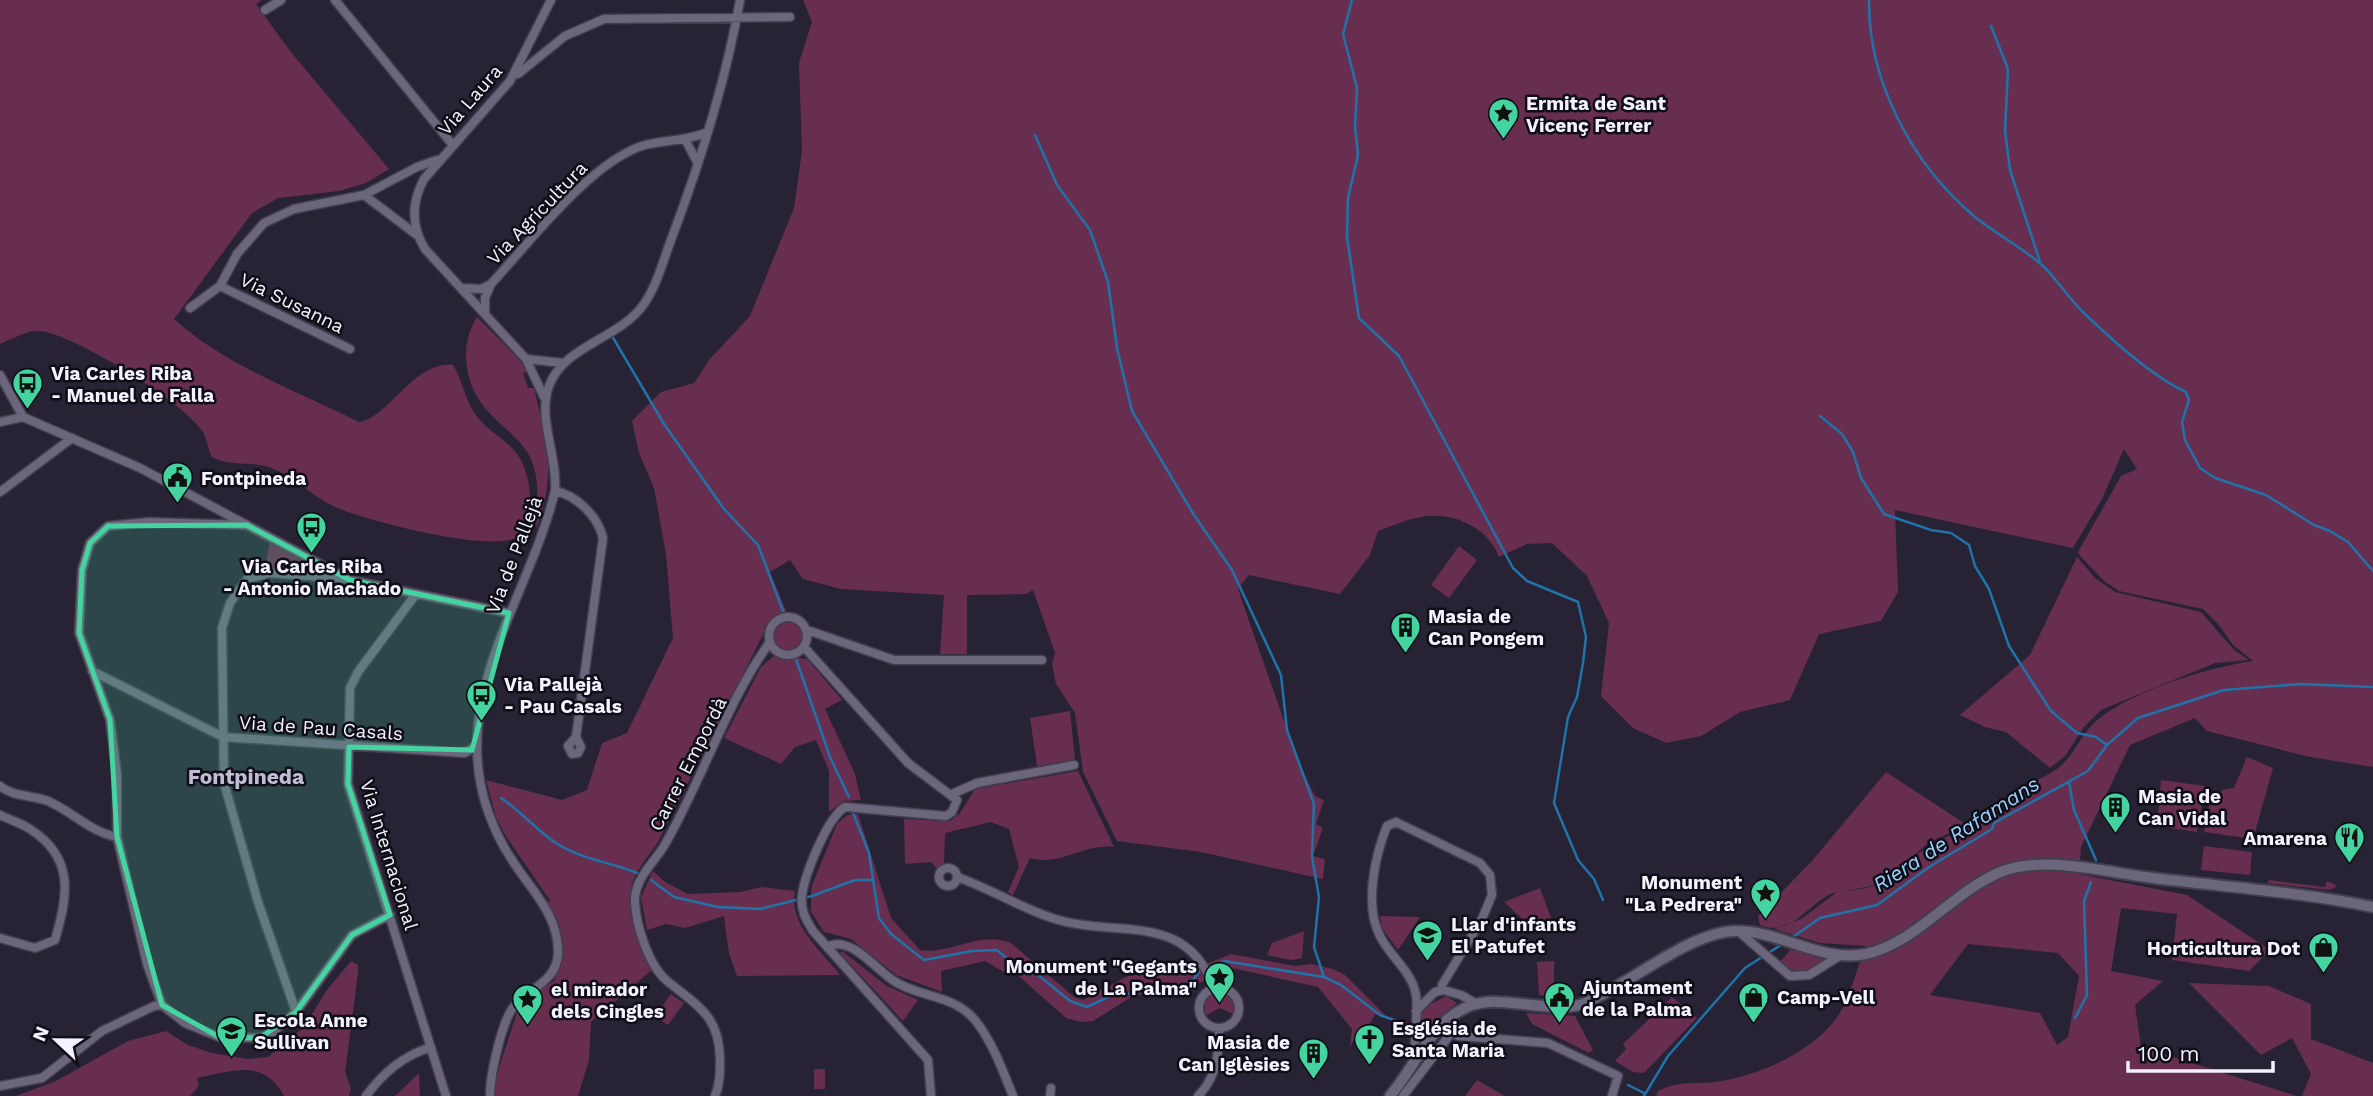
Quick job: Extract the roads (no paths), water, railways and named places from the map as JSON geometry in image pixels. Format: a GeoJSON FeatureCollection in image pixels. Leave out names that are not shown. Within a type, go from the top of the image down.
{"type":"FeatureCollection","features":[{"type":"Feature","properties":{"kind":"main road"},"geometry":{"type":"LineString","coordinates":[[1390,1096],[1428,1038],[1447,1019],[1477,1003],[1571,1006],[1599,996],[1707,937],[1738,931],[1765,935],[1841,955],[1861,954],[1886,947],[1988,879],[2026,866],[2072,868],[2373,907]]}},
{"type":"Feature","properties":{"kind":"street"},"geometry":{"type":"LineString","coordinates":[[265,10],[281,0]]}},
{"type":"Feature","properties":{"kind":"street"},"geometry":{"type":"LineString","coordinates":[[335,0],[452,144]]}},
{"type":"Feature","properties":{"kind":"street","name":"Via Laura"},"geometry":{"type":"LineString","coordinates":[[418,235],[414,206],[424,179],[510,81],[551,0]]}},
{"type":"Feature","properties":{"kind":"street"},"geometry":{"type":"LineString","coordinates":[[545,400],[549,385],[563,363],[625,324],[645,302],[685,205],[708,132],[740,0]]}},
{"type":"Feature","properties":{"kind":"street"},"geometry":{"type":"LineString","coordinates":[[510,81],[565,36],[604,19],[790,17]]}},
{"type":"Feature","properties":{"kind":"street","name":"Via Agricultura"},"geometry":{"type":"LineString","coordinates":[[485,314],[485,298],[491,284],[611,162],[645,145],[686,141],[708,132]]}},
{"type":"Feature","properties":{"kind":"street"},"geometry":{"type":"LineString","coordinates":[[686,141],[697,162]]}},
{"type":"Feature","properties":{"kind":"street"},"geometry":{"type":"LineString","coordinates":[[190,308],[220,286],[237,254],[264,223],[294,209],[364,195],[417,167],[438,160]]}},
{"type":"Feature","properties":{"kind":"street"},"geometry":{"type":"LineString","coordinates":[[364,195],[418,235]]}},
{"type":"Feature","properties":{"kind":"street","name":"Via de Pallejà"},"geometry":{"type":"LineString","coordinates":[[418,235],[425,249],[526,359],[541,384],[555,464],[555,491],[517,598],[509,613],[482,698],[476,746],[480,778],[492,822],[511,858],[549,912],[558,946],[554,969],[510,1013],[494,1070],[490,1096]]}},
{"type":"Feature","properties":{"kind":"street","name":"Via Agricultura"},"geometry":{"type":"LineString","coordinates":[[461,288],[476,289],[491,284]]}},
{"type":"Feature","properties":{"kind":"street","name":"Via Susanna"},"geometry":{"type":"LineString","coordinates":[[220,286],[350,349]]}},
{"type":"Feature","properties":{"kind":"street"},"geometry":{"type":"LineString","coordinates":[[526,359],[563,363]]}},
{"type":"Feature","properties":{"kind":"street"},"geometry":{"type":"LineString","coordinates":[[0,375],[23,417]]}},
{"type":"Feature","properties":{"kind":"street"},"geometry":{"type":"LineString","coordinates":[[0,422],[23,417],[140,468],[350,580]]}},
{"type":"Feature","properties":{"kind":"street"},"geometry":{"type":"LineString","coordinates":[[0,492],[72,438]]}},
{"type":"Feature","properties":{"kind":"street"},"geometry":{"type":"LineString","coordinates":[[555,491],[574,498],[597,522],[603,538],[576,737]]}},
{"type":"Feature","properties":{"kind":"street"},"geometry":{"type":"LineString","coordinates":[[247,525],[149,522],[108,526],[90,543],[82,569],[79,633],[110,720],[117,775],[117,837],[147,964],[162,1005],[186,1023],[219,1037],[260,1038],[282,1026],[296,1012],[352,935],[390,915]]}},
{"type":"Feature","properties":{"kind":"street"},"geometry":{"type":"LineString","coordinates":[[296,1012],[258,902],[224,783],[222,628],[230,603],[247,579],[269,573],[350,580],[509,613]]}},
{"type":"Feature","properties":{"kind":"street","name":"Via Internacional"},"geometry":{"type":"LineString","coordinates":[[416,594],[358,672],[350,688],[348,784],[446,1096]]}},
{"type":"Feature","properties":{"kind":"street"},"geometry":{"type":"LineString","coordinates":[[804,647],[788,655],[779,653],[769,642],[771,627],[782,617],[796,618],[807,630],[894,660],[1042,660]]}},
{"type":"Feature","properties":{"kind":"street"},"geometry":{"type":"LineString","coordinates":[[804,647],[807,630]]}},
{"type":"Feature","properties":{"kind":"street","name":"Carrer Empordà"},"geometry":{"type":"LineString","coordinates":[[715,1096],[720,1075],[717,1032],[699,1006],[666,979],[656,967],[637,919],[635,899],[640,879],[664,846],[769,642]]}},
{"type":"Feature","properties":{"kind":"street"},"geometry":{"type":"LineString","coordinates":[[804,647],[908,763],[957,800],[952,812],[946,816],[845,807],[832,818],[802,894],[805,916],[827,947],[928,1060],[931,1096]]}},
{"type":"Feature","properties":{"kind":"street","name":"Via de Pau Casals"},"geometry":{"type":"LineString","coordinates":[[92,671],[223,737],[465,753],[476,746]]}},
{"type":"Feature","properties":{"kind":"street"},"geometry":{"type":"LineString","coordinates":[[952,794],[978,783],[1074,765]]}},
{"type":"Feature","properties":{"kind":"street"},"geometry":{"type":"LineString","coordinates":[[0,786],[6,791],[48,801],[100,834],[117,837]]}},
{"type":"Feature","properties":{"kind":"street"},"geometry":{"type":"LineString","coordinates":[[0,815],[28,827],[46,841],[61,863],[67,883],[55,940],[35,948],[0,938]]}},
{"type":"Feature","properties":{"kind":"street"},"geometry":{"type":"LineString","coordinates":[[1415,1059],[1416,995],[1408,973],[1379,935],[1374,918],[1376,866],[1387,826],[1396,822],[1480,863],[1490,875],[1492,895],[1482,919],[1442,985],[1443,990]]}},
{"type":"Feature","properties":{"kind":"street"},"geometry":{"type":"LineString","coordinates":[[957,877],[1068,923],[1140,930],[1171,937],[1203,962],[1214,988]]}},
{"type":"Feature","properties":{"kind":"street"},"geometry":{"type":"LineString","coordinates":[[1738,931],[1784,973],[1797,977],[1809,975],[1841,955]]}},
{"type":"Feature","properties":{"kind":"street"},"geometry":{"type":"LineString","coordinates":[[827,947],[834,943],[846,944],[898,984],[935,994],[967,1012],[987,1040],[1014,1095]]}},
{"type":"Feature","properties":{"kind":"street"},"geometry":{"type":"LineString","coordinates":[[1214,988],[1227,989],[1240,1005],[1237,1018],[1219,1028],[1207,1024],[1200,1013],[1200,1001],[1214,988]]}},
{"type":"Feature","properties":{"kind":"street"},"geometry":{"type":"LineString","coordinates":[[1416,1011],[1435,992],[1443,990],[1477,1003]]}},
{"type":"Feature","properties":{"kind":"street"},"geometry":{"type":"LineString","coordinates":[[0,1086],[41,1078],[102,1031],[162,1005]]}},
{"type":"Feature","properties":{"kind":"street"},"geometry":{"type":"LineString","coordinates":[[1447,1019],[1451,1032],[1458,1036],[1548,1043],[1618,1076],[1612,1096]]}},
{"type":"Feature","properties":{"kind":"street"},"geometry":{"type":"LineString","coordinates":[[1198,1096],[1218,1060],[1219,1028]]}},
{"type":"Feature","properties":{"kind":"street"},"geometry":{"type":"LineString","coordinates":[[1403,1096],[1451,1032]]}},
{"type":"Feature","properties":{"kind":"street"},"geometry":{"type":"LineString","coordinates":[[1415,1034],[1428,1038]]}},
{"type":"Feature","properties":{"kind":"street"},"geometry":{"type":"LineString","coordinates":[[366,1096],[387,1070],[412,1053],[431,1046]]}},
{"type":"Feature","properties":{"kind":"waterway"},"geometry":{"type":"LineString","coordinates":[[1352,0],[1343,34],[1357,88],[1355,126],[1358,155],[1348,198],[1347,237],[1359,318],[1399,356],[1513,568],[1527,581],[1578,602],[1586,637],[1583,663],[1577,697],[1568,717],[1554,803],[1578,860],[1594,879],[1603,900]]}},
{"type":"Feature","properties":{"kind":"waterway"},"geometry":{"type":"LineString","coordinates":[[1869,0],[1876,61],[1886,91],[1898,120],[1932,173],[1975,217],[2044,267],[2080,309],[2121,347],[2147,368],[2186,392],[2189,400],[2182,422],[2185,440],[2200,468],[2215,478],[2266,495],[2314,525],[2330,531],[2348,542],[2373,571]]}},
{"type":"Feature","properties":{"kind":"waterway"},"geometry":{"type":"LineString","coordinates":[[1991,26],[2008,69],[2005,131],[2010,170],[2040,262]]}},
{"type":"Feature","properties":{"kind":"waterway"},"geometry":{"type":"LineString","coordinates":[[1035,135],[1057,185],[1090,230],[1108,282],[1117,348],[1132,411],[1194,515],[1232,570],[1281,675],[1287,730],[1314,804],[1312,857],[1319,897],[1314,947],[1324,977]]}},
{"type":"Feature","properties":{"kind":"waterway"},"geometry":{"type":"LineString","coordinates":[[612,336],[664,424],[724,509],[758,545],[783,611]]}},
{"type":"Feature","properties":{"kind":"waterway"},"geometry":{"type":"LineString","coordinates":[[1820,416],[1842,434],[1853,452],[1861,478],[1884,514],[1931,530],[1951,533],[1969,545],[1975,566],[1989,589],[2009,646],[2051,711],[2077,733],[2096,737],[2107,745]]}},
{"type":"Feature","properties":{"kind":"waterway"},"geometry":{"type":"LineString","coordinates":[[795,656],[830,757],[849,797]]}},
{"type":"Feature","properties":{"kind":"waterway","name":"Riera de Rafamans"},"geometry":{"type":"LineString","coordinates":[[1790,939],[1820,918],[1877,905],[1929,867],[1992,829],[1994,823],[2088,771],[2107,745],[2138,718],[2224,690],[2300,684],[2373,687]]}},
{"type":"Feature","properties":{"kind":"waterway"},"geometry":{"type":"LineString","coordinates":[[2069,782],[2074,810],[2096,860]]}},
{"type":"Feature","properties":{"kind":"waterway"},"geometry":{"type":"LineString","coordinates":[[501,798],[565,848],[637,873]]}},
{"type":"Feature","properties":{"kind":"waterway"},"geometry":{"type":"LineString","coordinates":[[852,810],[869,853],[879,918],[891,934],[924,960],[972,951],[997,950],[1025,974],[1037,974],[1070,1001],[1087,1007],[1108,997],[1191,983],[1200,970]]}},
{"type":"Feature","properties":{"kind":"waterway"},"geometry":{"type":"LineString","coordinates":[[651,880],[674,897],[718,907],[760,909],[812,896],[855,880],[873,880]]}},
{"type":"Feature","properties":{"kind":"waterway"},"geometry":{"type":"LineString","coordinates":[[2075,1018],[2087,995],[2084,901],[2091,882]]}},
{"type":"Feature","properties":{"kind":"waterway","name":"Riera de Rafamans"},"geometry":{"type":"LineString","coordinates":[[1644,1096],[1668,1056],[1745,968],[1784,943]]}},
{"type":"Feature","properties":{"kind":"waterway"},"geometry":{"type":"LineString","coordinates":[[1216,965],[1224,961],[1324,977],[1341,985],[1380,1015],[1413,1027]]}},
{"type":"Feature","properties":{"kind":"waterway"},"geometry":{"type":"LineString","coordinates":[[1628,1085],[1644,1093]]}},
{"type":"Feature","properties":{"kind":"place","name":"Ermita de Sant Vicenç Ferrer"},"geometry":{"type":"Point","coordinates":[1503,141]}},
{"type":"Feature","properties":{"kind":"place","name":"Via Carles Riba - Manuel de Falla"},"geometry":{"type":"Point","coordinates":[28,411]}},
{"type":"Feature","properties":{"kind":"place","name":"Fontpineda"},"geometry":{"type":"Point","coordinates":[178,505]}},
{"type":"Feature","properties":{"kind":"place","name":"Via Carles Riba - Antonio Machado"},"geometry":{"type":"Point","coordinates":[312,554]}},
{"type":"Feature","properties":{"kind":"place","name":"Masia de Can Pongem"},"geometry":{"type":"Point","coordinates":[1405,654]}},
{"type":"Feature","properties":{"kind":"place","name":"Via Pallejà - Pau Casals"},"geometry":{"type":"Point","coordinates":[481,722]}},
{"type":"Feature","properties":{"kind":"place","name":"Masia de Can Vidal"},"geometry":{"type":"Point","coordinates":[2115,834]}},
{"type":"Feature","properties":{"kind":"place","name":"Amarena"},"geometry":{"type":"Point","coordinates":[2350,865]}},
{"type":"Feature","properties":{"kind":"place","name":"Monument \"La Pedrera\""},"geometry":{"type":"Point","coordinates":[1765,920]}},
{"type":"Feature","properties":{"kind":"place","name":"Llar d'infants El Patufet"},"geometry":{"type":"Point","coordinates":[1428,962]}},
{"type":"Feature","properties":{"kind":"place","name":"Horticultura Dot"},"geometry":{"type":"Point","coordinates":[2323,975]}},
{"type":"Feature","properties":{"kind":"place","name":"Monument \"Gegants de La Palma\""},"geometry":{"type":"Point","coordinates":[1220,1004]}},
{"type":"Feature","properties":{"kind":"place","name":"Camp-Vell"},"geometry":{"type":"Point","coordinates":[1754,1024]}},
{"type":"Feature","properties":{"kind":"place","name":"Ajuntament de la Palma"},"geometry":{"type":"Point","coordinates":[1559,1025]}},
{"type":"Feature","properties":{"kind":"place","name":"el mirador dels Cingles"},"geometry":{"type":"Point","coordinates":[528,1027]}},
{"type":"Feature","properties":{"kind":"place","name":"Escola Anne Sullivan"},"geometry":{"type":"Point","coordinates":[231,1058]}},
{"type":"Feature","properties":{"kind":"place","name":"Església de Santa Maria"},"geometry":{"type":"Point","coordinates":[1369,1066]}},
{"type":"Feature","properties":{"kind":"place","name":"Masia de Can Iglèsies"},"geometry":{"type":"Point","coordinates":[1313,1080]}},
{"type":"Feature","properties":{"kind":"district","name":"Fontpineda"},"geometry":{"type":"Point","coordinates":[246,776]}}]}
